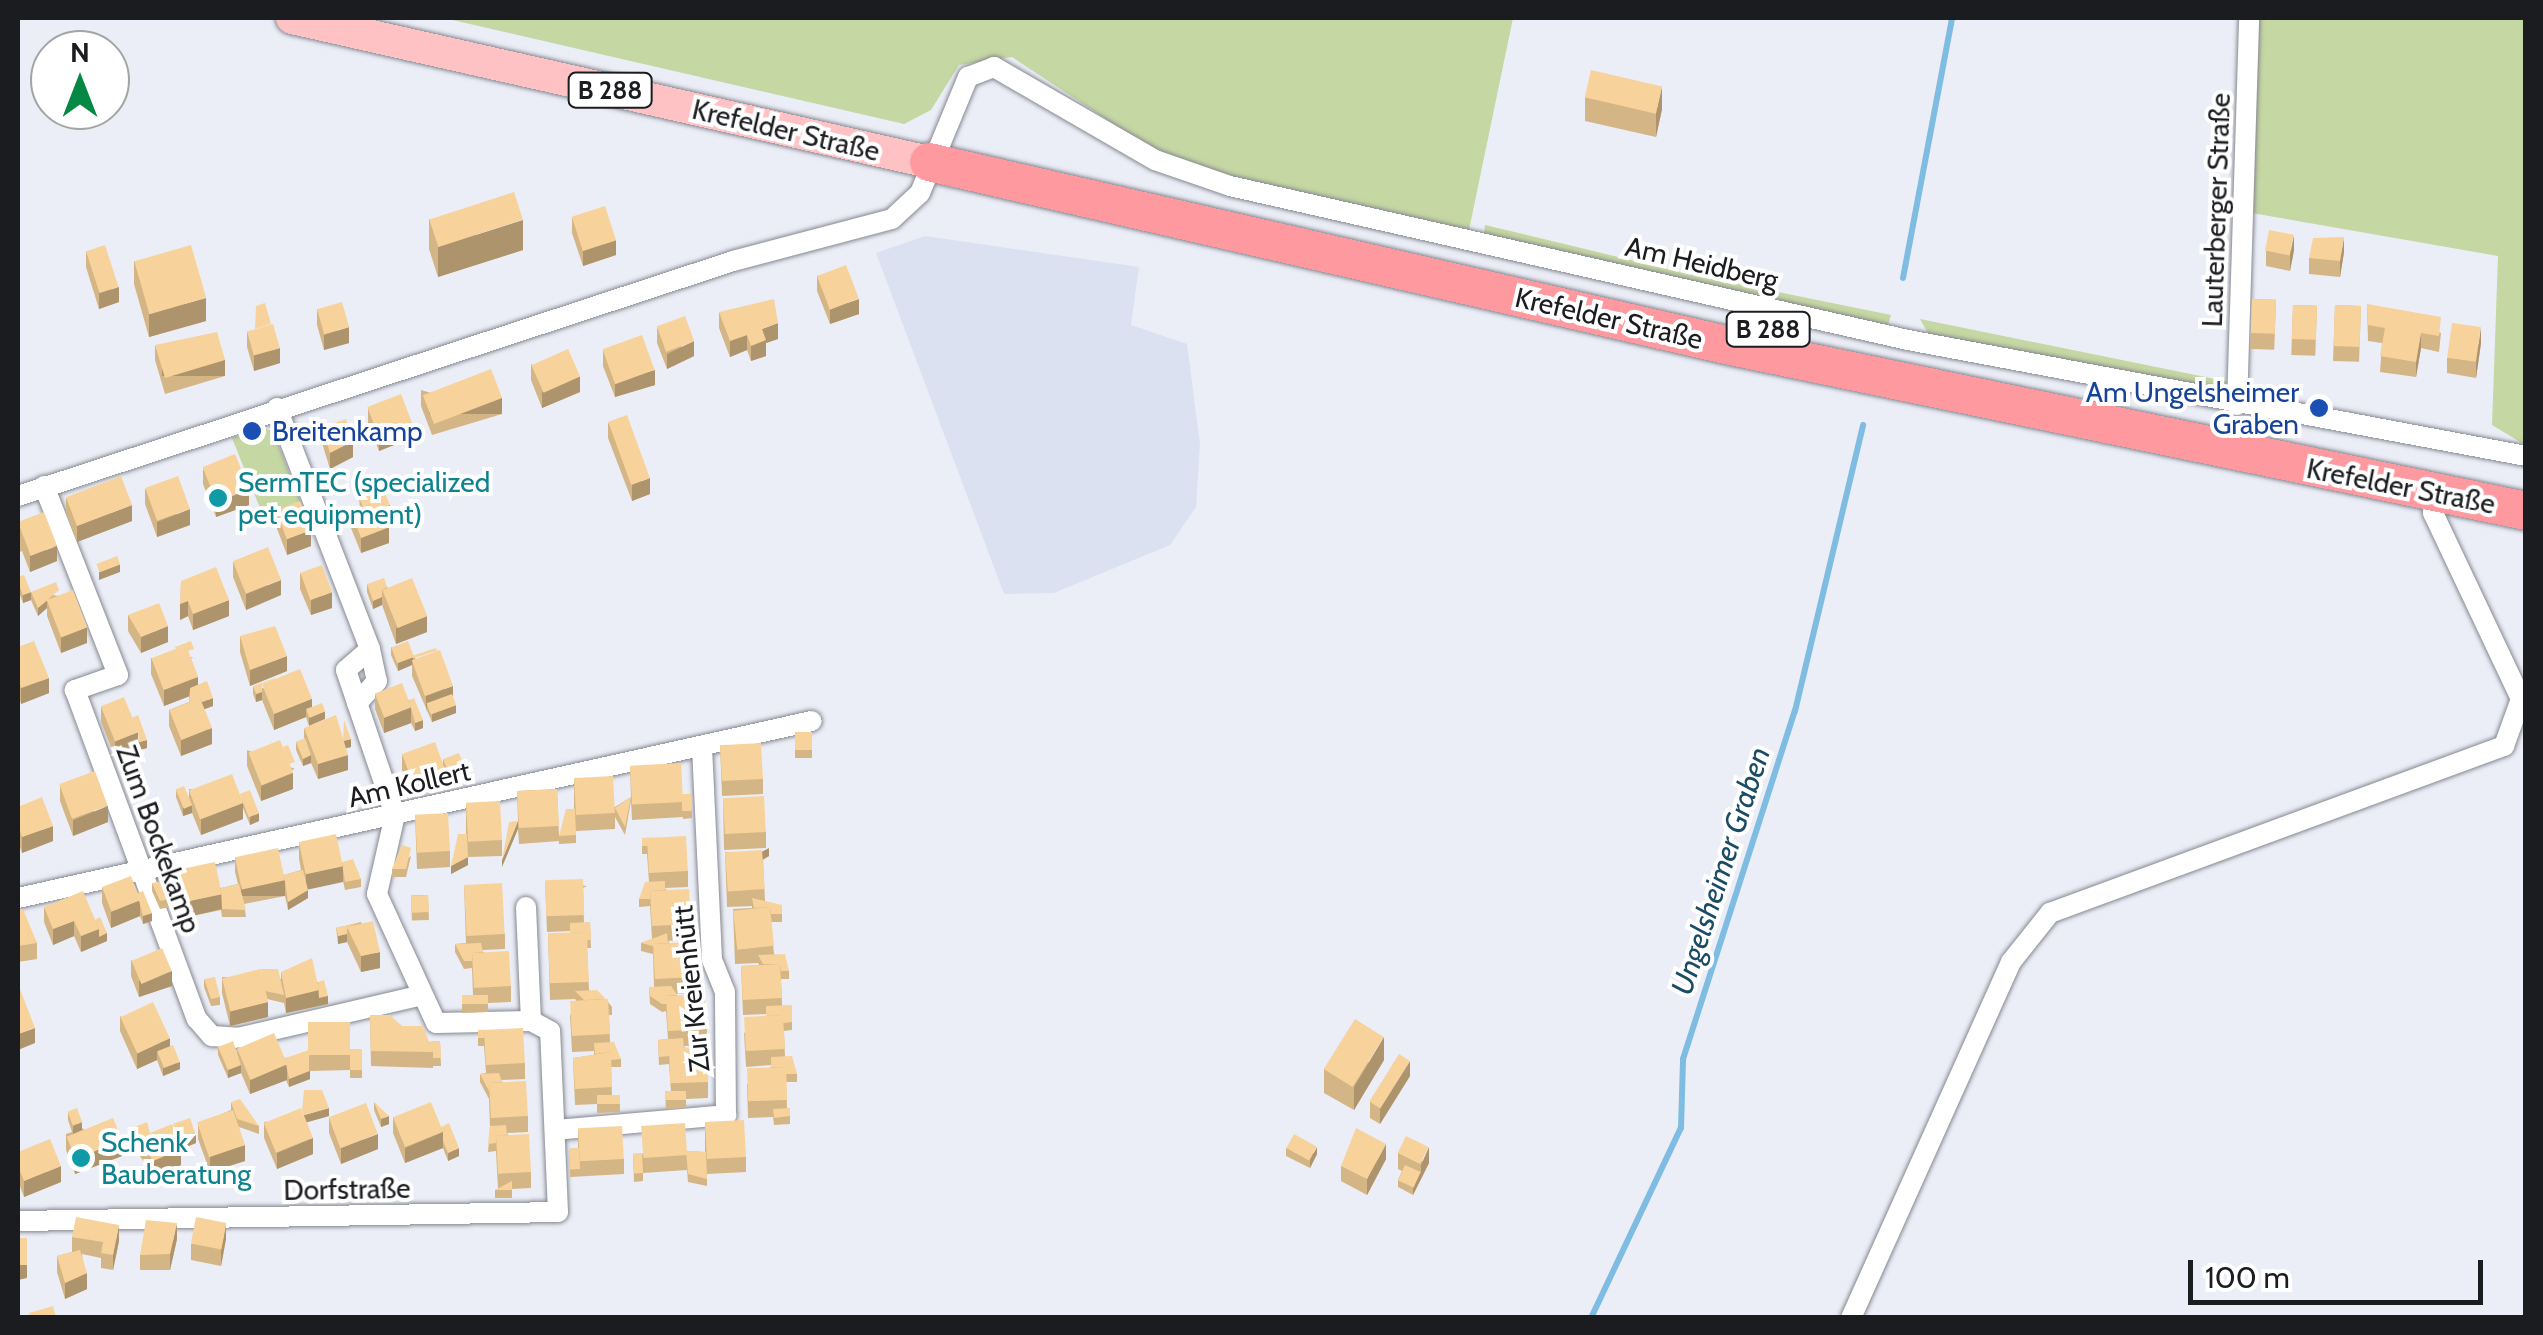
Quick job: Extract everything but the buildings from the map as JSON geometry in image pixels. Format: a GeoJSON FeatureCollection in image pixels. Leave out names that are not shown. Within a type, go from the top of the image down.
{"type":"FeatureCollection","features":[{"type":"Feature","properties":{"kind":"highway","name":"Krefelder Straße"},"geometry":{"type":"LineString","coordinates":[[932,153],[2218,431],[2526,489]]}},
{"type":"Feature","properties":{"kind":"highway","name":"Krefelder Straße"},"geometry":{"type":"LineString","coordinates":[[932,153],[2436,495],[2526,511]]}},
{"type":"Feature","properties":{"kind":"main road","name":"Krefelder Straße"},"geometry":{"type":"LineString","coordinates":[[292,18],[932,153]]}},
{"type":"Feature","properties":{"kind":"main road","name":"Krefelder Straße"},"geometry":{"type":"LineString","coordinates":[[385,18],[932,153]]}},
{"type":"Feature","properties":{"kind":"street","name":"Lauterberger Straße"},"geometry":{"type":"LineString","coordinates":[[2237,405],[2249,18]]}},
{"type":"Feature","properties":{"kind":"street","name":"Am Heidberg"},"geometry":{"type":"LineString","coordinates":[[932,153],[968,78],[1010,69],[1154,160],[1230,186],[2237,405],[2526,456]]}},
{"type":"Feature","properties":{"kind":"street"},"geometry":{"type":"LineString","coordinates":[[18,496],[277,408],[808,238],[892,219],[910,208],[932,153]]}},
{"type":"Feature","properties":{"kind":"street"},"geometry":{"type":"LineString","coordinates":[[277,408],[370,649],[346,670],[395,815],[377,894],[418,996],[448,1026],[530,1022],[550,1031],[555,1130]]}},
{"type":"Feature","properties":{"kind":"street","name":"Zum Bockekamp"},"geometry":{"type":"LineString","coordinates":[[44,486],[118,675],[75,690],[197,1019],[212,1036],[238,1038],[418,996]]}},
{"type":"Feature","properties":{"kind":"street"},"geometry":{"type":"LineString","coordinates":[[1850,1318],[2011,962],[2050,913],[2504,746],[2521,700],[2434,514],[2436,495]]}},
{"type":"Feature","properties":{"kind":"street","name":"Am Kollert"},"geometry":{"type":"LineString","coordinates":[[18,898],[812,721]]}},
{"type":"Feature","properties":{"kind":"street","name":"Zur Kreienhütt"},"geometry":{"type":"LineString","coordinates":[[555,1130],[726,1115],[725,992],[712,959],[702,746]]}},
{"type":"Feature","properties":{"kind":"street"},"geometry":{"type":"LineString","coordinates":[[526,907],[530,1022]]}},
{"type":"Feature","properties":{"kind":"street","name":"Dorfstraße"},"geometry":{"type":"LineString","coordinates":[[18,1221],[558,1212],[555,1130]]}},
{"type":"Feature","properties":{"kind":"shaded area"},"geometry":{"type":"Polygon","coordinates":[[[925,236],[1139,267],[1131,325],[1187,344],[1200,444],[1196,507],[1170,545],[1054,593],[1004,594],[876,253],[925,236]]]}},
{"type":"Feature","properties":{"kind":"green space"},"geometry":{"type":"Polygon","coordinates":[[[444,18],[1513,18],[1469,230],[1231,176],[1150,148],[1012,57],[959,65],[931,110],[904,124],[444,18]]]}},
{"type":"Feature","properties":{"kind":"green space"},"geometry":{"type":"Polygon","coordinates":[[[2256,18],[2525,18],[2525,445],[2492,425],[2498,256],[2246,212],[2256,18]]]}},
{"type":"Feature","properties":{"kind":"green space"},"geometry":{"type":"Polygon","coordinates":[[[1485,225],[1689,274],[1891,315],[1888,325],[1708,289],[1484,234],[1485,225]]]}},
{"type":"Feature","properties":{"kind":"green space"},"geometry":{"type":"Polygon","coordinates":[[[1920,319],[2230,382],[2215,391],[1929,335],[1920,319]]]}},
{"type":"Feature","properties":{"kind":"green space"},"geometry":{"type":"Polygon","coordinates":[[[262,428],[273,431],[301,503],[264,518],[232,438],[262,428]]]}},
{"type":"Feature","properties":{"kind":"waterway","name":"Ungelsheimer Graben"},"geometry":{"type":"LineString","coordinates":[[1903,278],[1952,18]]}},
{"type":"Feature","properties":{"kind":"waterway","name":"Ungelsheimer Graben"},"geometry":{"type":"LineString","coordinates":[[1591,1318],[1681,1128],[1683,1059],[1795,711],[1863,425]]}},
{"type":"Feature","properties":{"kind":"place","name":"Am Ungelsheimer Graben"},"geometry":{"type":"Point","coordinates":[2319,408]}},
{"type":"Feature","properties":{"kind":"place","name":"Breitenkamp"},"geometry":{"type":"Point","coordinates":[252,431]}},
{"type":"Feature","properties":{"kind":"place","name":"SermTEC (specialized pet equipment)"},"geometry":{"type":"Point","coordinates":[218,498]}},
{"type":"Feature","properties":{"kind":"place","name":"Schenk Bauberatung"},"geometry":{"type":"Point","coordinates":[81,1158]}}]}
